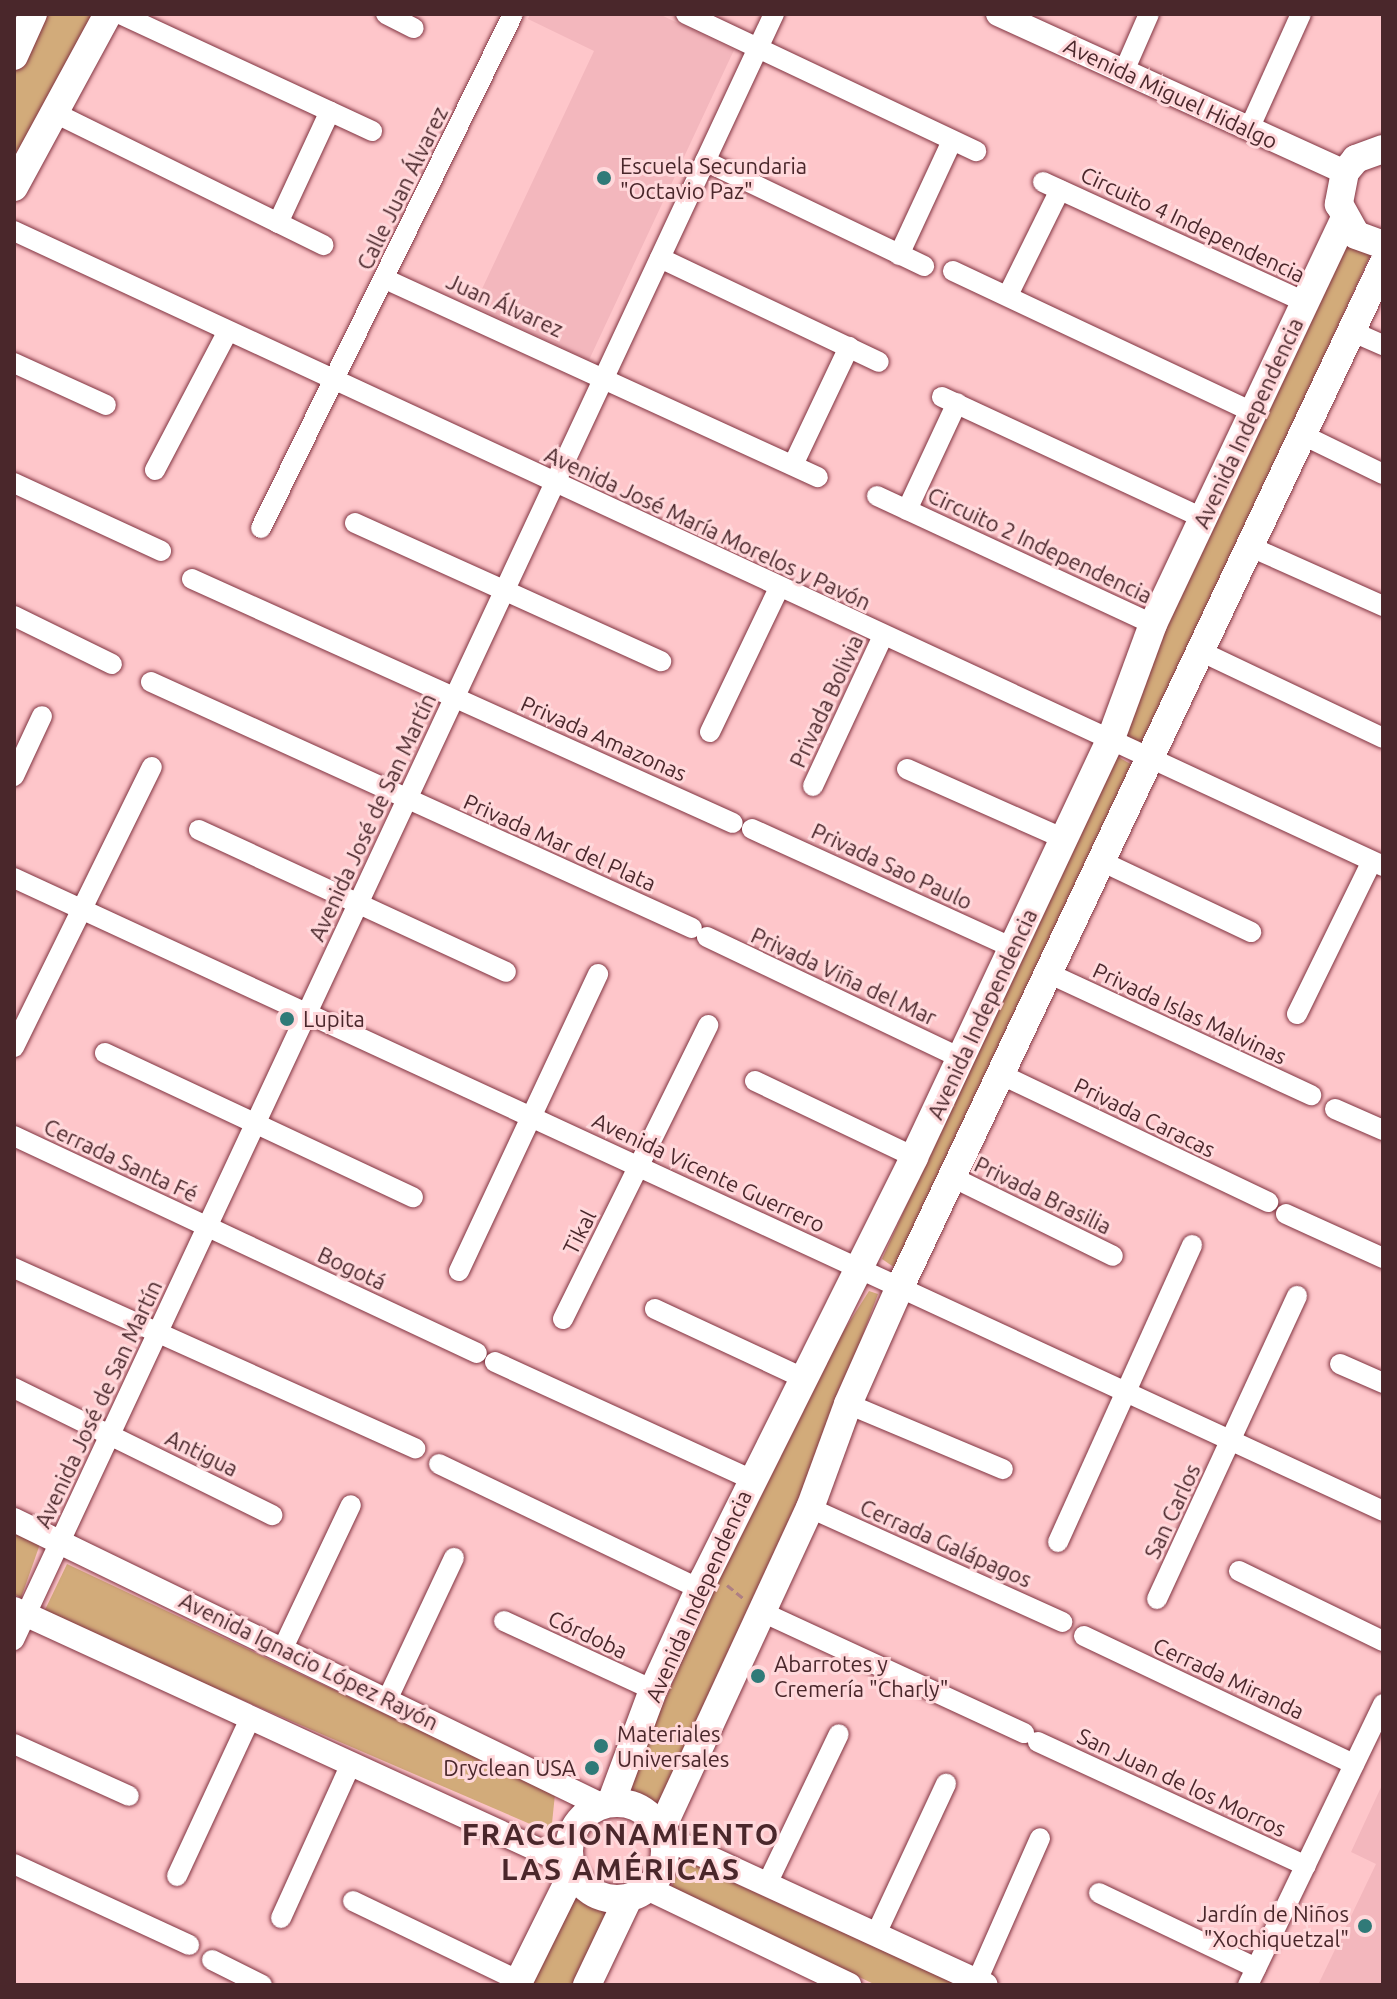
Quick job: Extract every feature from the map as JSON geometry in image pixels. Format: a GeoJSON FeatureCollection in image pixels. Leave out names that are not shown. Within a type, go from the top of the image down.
{"type":"FeatureCollection","features":[{"type":"Feature","properties":{"kind":"main road"},"geometry":{"type":"LineString","coordinates":[[14,56],[33,14]]}},
{"type":"Feature","properties":{"kind":"main road"},"geometry":{"type":"LineString","coordinates":[[14,187],[57,114],[108,14]]}},
{"type":"Feature","properties":{"kind":"main road"},"geometry":{"type":"LineString","coordinates":[[1383,122],[1377,150],[1345,172],[1339,196],[1344,220],[1356,235],[1383,245]]}},
{"type":"Feature","properties":{"kind":"main road","name":"Avenida Independencia"},"geometry":{"type":"LineString","coordinates":[[606,1804],[653,1690],[751,1479],[861,1271],[1110,741],[1153,624],[1344,220]]}},
{"type":"Feature","properties":{"kind":"main road","name":"Avenida Independencia"},"geometry":{"type":"LineString","coordinates":[[663,1833],[759,1612],[810,1508],[848,1404],[899,1289],[1151,761],[1383,264]]}},
{"type":"Feature","properties":{"kind":"main road"},"geometry":{"type":"LineString","coordinates":[[587,1985],[639,1894],[666,1856],[663,1833],[640,1808],[606,1804],[578,1822],[569,1850],[572,1868],[596,1895],[639,1894]]}},
{"type":"Feature","properties":{"kind":"main road"},"geometry":{"type":"LineString","coordinates":[[518,1983],[572,1868]]}},
{"type":"Feature","properties":{"kind":"street"},"geometry":{"type":"LineString","coordinates":[[120,14],[372,131]]}},
{"type":"Feature","properties":{"kind":"street"},"geometry":{"type":"LineString","coordinates":[[386,14],[414,28]]}},
{"type":"Feature","properties":{"kind":"street","name":"Calle Juan Álvarez"},"geometry":{"type":"LineString","coordinates":[[261,528],[335,383],[513,14]]}},
{"type":"Feature","properties":{"kind":"street"},"geometry":{"type":"LineString","coordinates":[[686,14],[976,151]]}},
{"type":"Feature","properties":{"kind":"street","name":"Avenida José de San Martín"},"geometry":{"type":"LineString","coordinates":[[14,1640],[20,1611],[60,1542],[774,14]]}},
{"type":"Feature","properties":{"kind":"street"},"geometry":{"type":"LineString","coordinates":[[1124,71],[1149,14]]}},
{"type":"Feature","properties":{"kind":"street"},"geometry":{"type":"LineString","coordinates":[[1249,129],[1301,14]]}},
{"type":"Feature","properties":{"kind":"street","name":"Avenida Miguel Hidalgo"},"geometry":{"type":"LineString","coordinates":[[1014,17],[1345,172]]}},
{"type":"Feature","properties":{"kind":"street"},"geometry":{"type":"LineString","coordinates":[[278,223],[330,111]]}},
{"type":"Feature","properties":{"kind":"street"},"geometry":{"type":"LineString","coordinates":[[57,114],[323,245]]}},
{"type":"Feature","properties":{"kind":"street"},"geometry":{"type":"LineString","coordinates":[[899,255],[952,141]]}},
{"type":"Feature","properties":{"kind":"street"},"geometry":{"type":"LineString","coordinates":[[705,161],[924,266]]}},
{"type":"Feature","properties":{"kind":"street","name":"Circuito 4 Independencia"},"geometry":{"type":"LineString","coordinates":[[1008,295],[1052,186],[1305,302]]}},
{"type":"Feature","properties":{"kind":"street","name":"Avenida José María Morelos y Pavón"},"geometry":{"type":"LineString","coordinates":[[14,231],[227,333],[1377,864]]}},
{"type":"Feature","properties":{"kind":"street"},"geometry":{"type":"LineString","coordinates":[[660,258],[879,362]]}},
{"type":"Feature","properties":{"kind":"street"},"geometry":{"type":"LineString","coordinates":[[953,271],[1253,412]]}},
{"type":"Feature","properties":{"kind":"street","name":"Juan Álvarez"},"geometry":{"type":"LineString","coordinates":[[385,279],[605,375],[818,477]]}},
{"type":"Feature","properties":{"kind":"street"},"geometry":{"type":"LineString","coordinates":[[1351,331],[1383,345]]}},
{"type":"Feature","properties":{"kind":"street"},"geometry":{"type":"LineString","coordinates":[[155,470],[227,333]]}},
{"type":"Feature","properties":{"kind":"street"},"geometry":{"type":"LineString","coordinates":[[793,465],[849,347]]}},
{"type":"Feature","properties":{"kind":"street"},"geometry":{"type":"LineString","coordinates":[[14,363],[106,405]]}},
{"type":"Feature","properties":{"kind":"street","name":"Circuito 2 Independencia"},"geometry":{"type":"LineString","coordinates":[[907,510],[949,400],[1203,518]]}},
{"type":"Feature","properties":{"kind":"street"},"geometry":{"type":"LineString","coordinates":[[1303,435],[1383,474]]}},
{"type":"Feature","properties":{"kind":"street"},"geometry":{"type":"LineString","coordinates":[[14,483],[161,551]]}},
{"type":"Feature","properties":{"kind":"street","name":"Circuito 2 Independencia"},"geometry":{"type":"LineString","coordinates":[[877,496],[1153,624]]}},
{"type":"Feature","properties":{"kind":"street"},"geometry":{"type":"LineString","coordinates":[[355,523],[661,661]]}},
{"type":"Feature","properties":{"kind":"street"},"geometry":{"type":"LineString","coordinates":[[1251,547],[1383,606]]}},
{"type":"Feature","properties":{"kind":"street","name":"Privada Amazonas"},"geometry":{"type":"LineString","coordinates":[[192,579],[742,826]]}},
{"type":"Feature","properties":{"kind":"street"},"geometry":{"type":"LineString","coordinates":[[710,732],[779,588]]}},
{"type":"Feature","properties":{"kind":"street"},"geometry":{"type":"LineString","coordinates":[[14,616],[112,664]]}},
{"type":"Feature","properties":{"kind":"street","name":"Privada Bolivia"},"geometry":{"type":"LineString","coordinates":[[813,786],[883,636]]}},
{"type":"Feature","properties":{"kind":"street"},"geometry":{"type":"LineString","coordinates":[[1202,652],[1383,738]]}},
{"type":"Feature","properties":{"kind":"street","name":"Privada Mar del Plata"},"geometry":{"type":"LineString","coordinates":[[151,682],[700,933]]}},
{"type":"Feature","properties":{"kind":"street"},"geometry":{"type":"LineString","coordinates":[[14,776],[42,716]]}},
{"type":"Feature","properties":{"kind":"street"},"geometry":{"type":"LineString","coordinates":[[14,1047],[152,767]]}},
{"type":"Feature","properties":{"kind":"street"},"geometry":{"type":"LineString","coordinates":[[907,769],[1064,839]]}},
{"type":"Feature","properties":{"kind":"street","name":"Privada Sao Paulo"},"geometry":{"type":"LineString","coordinates":[[742,826],[1013,948]]}},
{"type":"Feature","properties":{"kind":"street"},"geometry":{"type":"LineString","coordinates":[[199,830],[506,972]]}},
{"type":"Feature","properties":{"kind":"street"},"geometry":{"type":"LineString","coordinates":[[1103,862],[1251,932]]}},
{"type":"Feature","properties":{"kind":"street"},"geometry":{"type":"LineString","coordinates":[[1297,1014],[1377,864]]}},
{"type":"Feature","properties":{"kind":"street","name":"Avenida Vicente Guerrero"},"geometry":{"type":"LineString","coordinates":[[14,878],[308,1010],[1127,1396],[1383,1511]]}},
{"type":"Feature","properties":{"kind":"street","name":"Privada Viña del Mar"},"geometry":{"type":"LineString","coordinates":[[700,933],[961,1058]]}},
{"type":"Feature","properties":{"kind":"street"},"geometry":{"type":"LineString","coordinates":[[459,1271],[598,974]]}},
{"type":"Feature","properties":{"kind":"street","name":"Privada Islas Malvinas"},"geometry":{"type":"LineString","coordinates":[[1050,974],[1311,1095]]}},
{"type":"Feature","properties":{"kind":"street","name":"Tikal"},"geometry":{"type":"LineString","coordinates":[[563,1319],[708,1025]]}},
{"type":"Feature","properties":{"kind":"street"},"geometry":{"type":"LineString","coordinates":[[105,1053],[413,1197]]}},
{"type":"Feature","properties":{"kind":"street","name":"Privada Caracas"},"geometry":{"type":"LineString","coordinates":[[1002,1075],[1268,1202]]}},
{"type":"Feature","properties":{"kind":"street"},"geometry":{"type":"LineString","coordinates":[[755,1081],[914,1157]]}},
{"type":"Feature","properties":{"kind":"street"},"geometry":{"type":"LineString","coordinates":[[1335,1109],[1383,1130]]}},
{"type":"Feature","properties":{"kind":"street","name":"Cerrada Santa Fé"},"geometry":{"type":"LineString","coordinates":[[14,1136],[207,1227]]}},
{"type":"Feature","properties":{"kind":"street","name":"Privada Brasilia"},"geometry":{"type":"LineString","coordinates":[[952,1177],[1113,1256]]}},
{"type":"Feature","properties":{"kind":"street"},"geometry":{"type":"LineString","coordinates":[[1286,1214],[1383,1258]]}},
{"type":"Feature","properties":{"kind":"street","name":"Bogotá"},"geometry":{"type":"LineString","coordinates":[[207,1227],[751,1479]]}},
{"type":"Feature","properties":{"kind":"street"},"geometry":{"type":"LineString","coordinates":[[1058,1542],[1127,1396],[1192,1245]]}},
{"type":"Feature","properties":{"kind":"street"},"geometry":{"type":"LineString","coordinates":[[14,1268],[415,1448]]}},
{"type":"Feature","properties":{"kind":"street","name":"San Carlos"},"geometry":{"type":"LineString","coordinates":[[1157,1599],[1297,1296]]}},
{"type":"Feature","properties":{"kind":"street"},"geometry":{"type":"LineString","coordinates":[[655,1309],[803,1378]]}},
{"type":"Feature","properties":{"kind":"street"},"geometry":{"type":"LineString","coordinates":[[1340,1364],[1383,1383]]}},
{"type":"Feature","properties":{"kind":"street","name":"Antigua"},"geometry":{"type":"LineString","coordinates":[[14,1388],[272,1515]]}},
{"type":"Feature","properties":{"kind":"street"},"geometry":{"type":"LineString","coordinates":[[848,1404],[1003,1469]]}},
{"type":"Feature","properties":{"kind":"street"},"geometry":{"type":"LineString","coordinates":[[439,1464],[702,1584]]}},
{"type":"Feature","properties":{"kind":"street"},"geometry":{"type":"LineString","coordinates":[[283,1648],[351,1505]]}},
{"type":"Feature","properties":{"kind":"street","name":"Cerrada Galápagos"},"geometry":{"type":"LineString","coordinates":[[810,1508],[1062,1622]]}},
{"type":"Feature","properties":{"kind":"street","name":"Avenida Ignacio López Rayón"},"geometry":{"type":"LineString","coordinates":[[14,1520],[606,1804]]}},
{"type":"Feature","properties":{"kind":"street"},"geometry":{"type":"LineString","coordinates":[[388,1698],[454,1558]]}},
{"type":"Feature","properties":{"kind":"street"},"geometry":{"type":"LineString","coordinates":[[1239,1571],[1383,1641]]}},
{"type":"Feature","properties":{"kind":"street"},"geometry":{"type":"LineString","coordinates":[[20,1611],[572,1868]]}},
{"type":"Feature","properties":{"kind":"street","name":"San Juan de los Morros"},"geometry":{"type":"LineString","coordinates":[[759,1612],[1306,1866]]}},
{"type":"Feature","properties":{"kind":"street","name":"Córdoba"},"geometry":{"type":"LineString","coordinates":[[504,1621],[653,1690]]}},
{"type":"Feature","properties":{"kind":"street","name":"Cerrada Miranda"},"geometry":{"type":"LineString","coordinates":[[1084,1636],[1354,1764]]}},
{"type":"Feature","properties":{"kind":"street"},"geometry":{"type":"LineString","coordinates":[[1099,1893],[1252,1976],[1383,1704]]}},
{"type":"Feature","properties":{"kind":"street"},"geometry":{"type":"LineString","coordinates":[[177,1876],[250,1719]]}},
{"type":"Feature","properties":{"kind":"street"},"geometry":{"type":"LineString","coordinates":[[767,1884],[839,1734]]}},
{"type":"Feature","properties":{"kind":"street"},"geometry":{"type":"LineString","coordinates":[[14,1744],[129,1796]]}},
{"type":"Feature","properties":{"kind":"street"},"geometry":{"type":"LineString","coordinates":[[281,1918],[350,1766]]}},
{"type":"Feature","properties":{"kind":"street"},"geometry":{"type":"LineString","coordinates":[[876,1934],[946,1784]]}},
{"type":"Feature","properties":{"kind":"street"},"geometry":{"type":"LineString","coordinates":[[663,1833],[981,1983],[1040,1838]]}},
{"type":"Feature","properties":{"kind":"street"},"geometry":{"type":"LineString","coordinates":[[14,1864],[189,1945]]}},
{"type":"Feature","properties":{"kind":"street"},"geometry":{"type":"LineString","coordinates":[[639,1894],[847,1985]]}},
{"type":"Feature","properties":{"kind":"street"},"geometry":{"type":"LineString","coordinates":[[353,1901],[518,1983]]}},
{"type":"Feature","properties":{"kind":"street"},"geometry":{"type":"LineString","coordinates":[[212,1960],[262,1985]]}},
{"type":"Feature","properties":{"kind":"path"},"geometry":{"type":"LineString","coordinates":[[702,1584],[732,1588],[759,1612]]}},
{"type":"Feature","properties":{"kind":"shaded area"},"geometry":{"type":"Polygon","coordinates":[[[37,14],[92,14],[14,161],[14,64],[37,14]]]}},
{"type":"Feature","properties":{"kind":"shaded area","name":"Escuela Secundaria \"Octavio Paz\""},"geometry":{"type":"Polygon","coordinates":[[[530,14],[659,14],[734,50],[589,360],[474,306],[594,51],[528,19],[530,14]]]}},
{"type":"Feature","properties":{"kind":"shaded area"},"geometry":{"type":"Polygon","coordinates":[[[1345,241],[1371,254],[1144,747],[1122,736],[1162,630],[1345,241]]]}},
{"type":"Feature","properties":{"kind":"shaded area"},"geometry":{"type":"Polygon","coordinates":[[[1113,754],[1134,766],[898,1270],[882,1259],[1113,754]]]}},
{"type":"Feature","properties":{"kind":"shaded area"},"geometry":{"type":"Polygon","coordinates":[[[869,1291],[878,1294],[808,1483],[658,1807],[627,1787],[758,1488],[812,1381],[869,1291]]]}},
{"type":"Feature","properties":{"kind":"shaded area"},"geometry":{"type":"Polygon","coordinates":[[[14,1532],[40,1544],[21,1598],[14,1594],[14,1532]]]}},
{"type":"Feature","properties":{"kind":"shaded area"},"geometry":{"type":"Polygon","coordinates":[[[67,1564],[555,1794],[551,1833],[43,1614],[67,1564]]]}},
{"type":"Feature","properties":{"kind":"shaded area","name":"Jardín de Niños \"Xochiquetzal\""},"geometry":{"type":"Polygon","coordinates":[[[1383,1783],[1383,1985],[1318,1985],[1376,1864],[1351,1852],[1383,1783]]]}},
{"type":"Feature","properties":{"kind":"shaded area"},"geometry":{"type":"Polygon","coordinates":[[[684,1860],[958,1985],[876,1985],[671,1888],[684,1860]]]}},
{"type":"Feature","properties":{"kind":"shaded area"},"geometry":{"type":"Polygon","coordinates":[[[572,1895],[611,1913],[572,1985],[531,1985],[572,1895]]]}},
{"type":"Feature","properties":{"kind":"place","name":"Escuela Secundaria \"Octavio Paz\""},"geometry":{"type":"Point","coordinates":[604,178]}},
{"type":"Feature","properties":{"kind":"place","name":"Lupita"},"geometry":{"type":"Point","coordinates":[287,1019]}},
{"type":"Feature","properties":{"kind":"place","name":"Abarrotes y Cremería \"Charly\""},"geometry":{"type":"Point","coordinates":[758,1676]}},
{"type":"Feature","properties":{"kind":"place","name":"Materiales Universales"},"geometry":{"type":"Point","coordinates":[601,1746]}},
{"type":"Feature","properties":{"kind":"place","name":"Dryclean USA"},"geometry":{"type":"Point","coordinates":[592,1768]}},
{"type":"Feature","properties":{"kind":"place","name":"Jardín de Niños \"Xochiquetzal\""},"geometry":{"type":"Point","coordinates":[1365,1926]}},
{"type":"Feature","properties":{"kind":"district","name":"FRACCIONAMIENTO LAS AMÉRICAS"},"geometry":{"type":"Point","coordinates":[621,1851]}}]}
